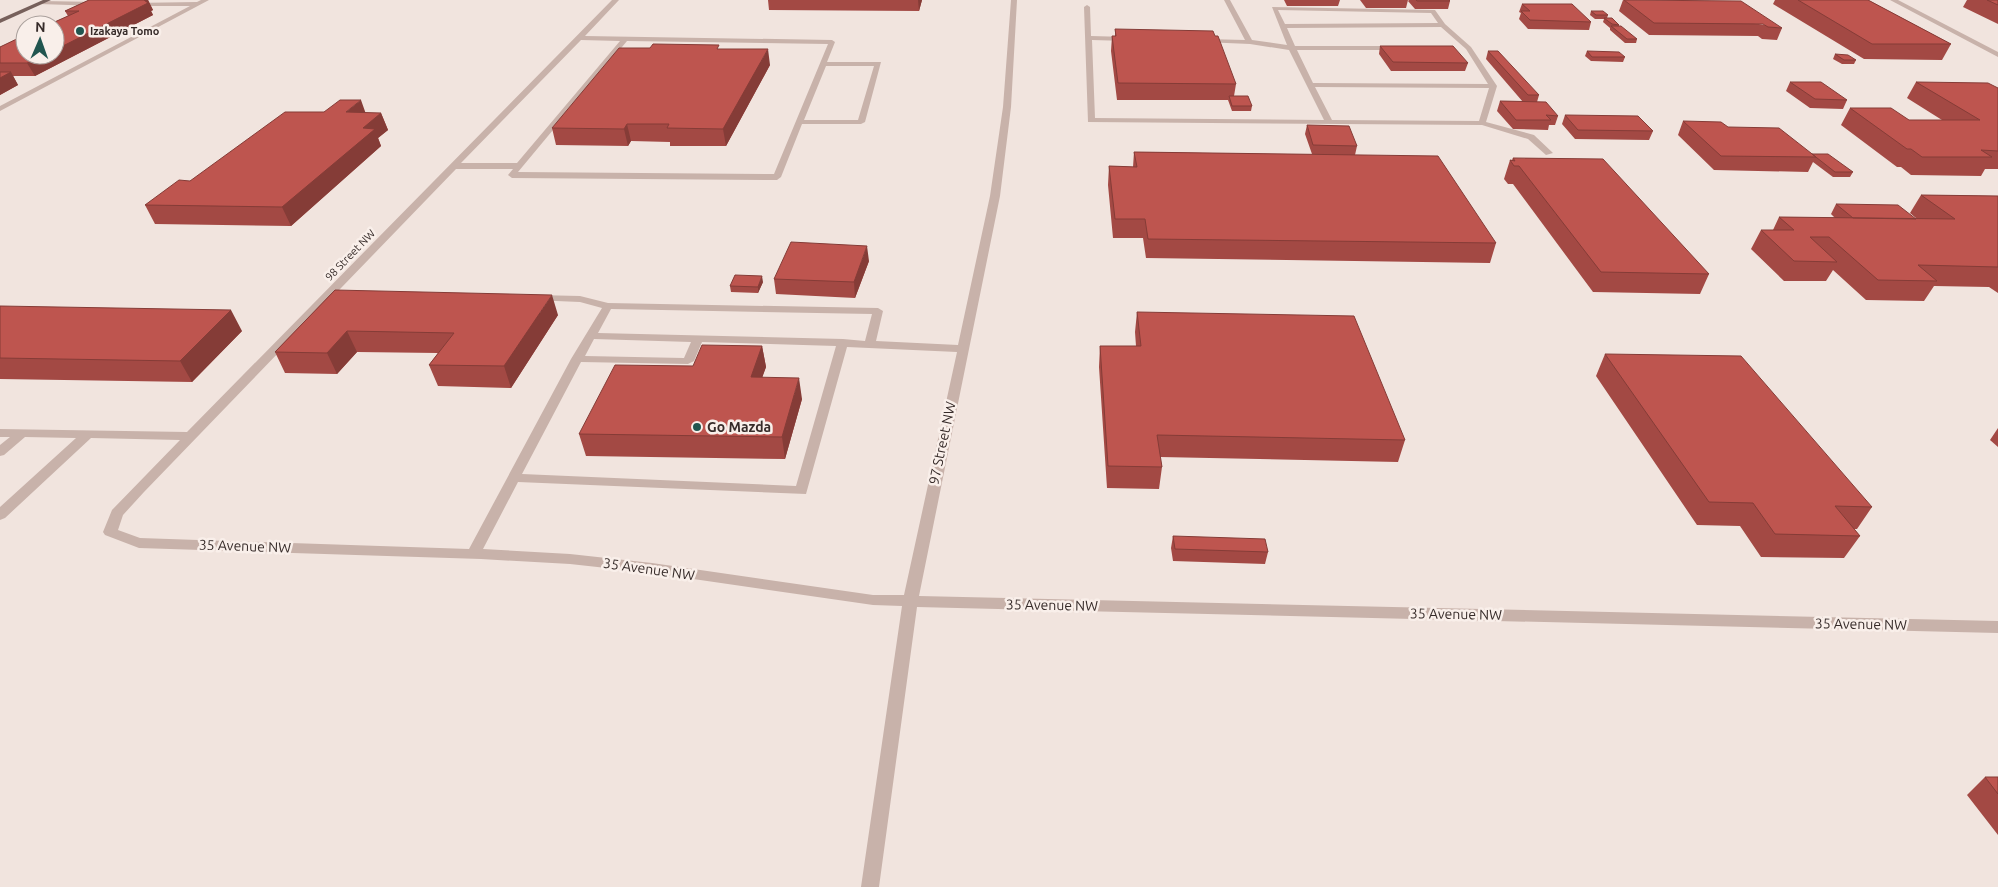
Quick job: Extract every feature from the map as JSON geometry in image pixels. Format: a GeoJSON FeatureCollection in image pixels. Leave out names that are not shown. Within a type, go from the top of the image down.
{"type":"FeatureCollection","features":[{"type":"Feature","properties":{"kind":"main road"},"geometry":{"type":"LineString","coordinates":[[0,21],[48,0]]}},
{"type":"Feature","properties":{"kind":"street"},"geometry":{"type":"LineString","coordinates":[[0,109],[206,0]]}},
{"type":"Feature","properties":{"kind":"street","name":"98 Street NW"},"geometry":{"type":"LineString","coordinates":[[110,532],[116,513],[616,0]]}},
{"type":"Feature","properties":{"kind":"street","name":"97 Street NW"},"geometry":{"type":"LineString","coordinates":[[870,887],[910,602],[995,196],[1007,107],[1014,0]]}},
{"type":"Feature","properties":{"kind":"street"},"geometry":{"type":"LineString","coordinates":[[1227,0],[1245,36],[1250,42]]}},
{"type":"Feature","properties":{"kind":"street"},"geometry":{"type":"LineString","coordinates":[[1893,0],[1998,55]]}},
{"type":"Feature","properties":{"kind":"street"},"geometry":{"type":"LineString","coordinates":[[41,3],[107,4]]}},
{"type":"Feature","properties":{"kind":"street"},"geometry":{"type":"LineString","coordinates":[[125,4],[198,4]]}},
{"type":"Feature","properties":{"kind":"street"},"geometry":{"type":"LineString","coordinates":[[1087,7],[1091,120],[1482,123],[1531,137],[1548,153]]}},
{"type":"Feature","properties":{"kind":"street"},"geometry":{"type":"LineString","coordinates":[[1329,122],[1274,8],[1433,11],[1443,25],[1469,48],[1493,86],[1482,123]]}},
{"type":"Feature","properties":{"kind":"street"},"geometry":{"type":"LineString","coordinates":[[1283,26],[1443,25]]}},
{"type":"Feature","properties":{"kind":"street"},"geometry":{"type":"LineString","coordinates":[[578,38],[832,42],[777,177],[512,175],[625,39]]}},
{"type":"Feature","properties":{"kind":"street"},"geometry":{"type":"LineString","coordinates":[[1088,38],[1135,39]]}},
{"type":"Feature","properties":{"kind":"street"},"geometry":{"type":"LineString","coordinates":[[1192,41],[1250,42],[1292,48],[1400,48]]}},
{"type":"Feature","properties":{"kind":"street"},"geometry":{"type":"LineString","coordinates":[[1459,48],[1469,48]]}},
{"type":"Feature","properties":{"kind":"street"},"geometry":{"type":"LineString","coordinates":[[801,122],[861,122],[878,64],[824,64]]}},
{"type":"Feature","properties":{"kind":"street"},"geometry":{"type":"LineString","coordinates":[[1311,85],[1493,86]]}},
{"type":"Feature","properties":{"kind":"street"},"geometry":{"type":"LineString","coordinates":[[454,166],[519,166]]}},
{"type":"Feature","properties":{"kind":"street"},"geometry":{"type":"LineString","coordinates":[[522,298],[580,299],[608,306],[878,312],[870,345]]}},
{"type":"Feature","properties":{"kind":"street"},"geometry":{"type":"LineString","coordinates":[[474,553],[576,359],[608,306]]}},
{"type":"Feature","properties":{"kind":"street"},"geometry":{"type":"LineString","coordinates":[[590,336],[843,342],[962,349]]}},
{"type":"Feature","properties":{"kind":"street"},"geometry":{"type":"LineString","coordinates":[[576,359],[688,361],[698,339]]}},
{"type":"Feature","properties":{"kind":"street"},"geometry":{"type":"LineString","coordinates":[[514,478],[801,491],[843,342]]}},
{"type":"Feature","properties":{"kind":"street"},"geometry":{"type":"LineString","coordinates":[[0,433],[191,436]]}},
{"type":"Feature","properties":{"kind":"street"},"geometry":{"type":"LineString","coordinates":[[0,452],[22,433]]}},
{"type":"Feature","properties":{"kind":"street"},"geometry":{"type":"LineString","coordinates":[[0,515],[89,433]]}},
{"type":"Feature","properties":{"kind":"street","name":"35 Avenue NW"},"geometry":{"type":"LineString","coordinates":[[110,532],[139,543],[474,553],[570,558],[652,568],[856,599],[910,602],[1998,627]]}},
{"type":"Feature","properties":{"kind":"building"},"geometry":{"type":"Polygon","coordinates":[[[89,0],[144,0],[148,3],[65,45],[65,17],[79,11],[65,11],[89,0]]]}},
{"type":"Feature","properties":{"kind":"building"},"geometry":{"type":"Polygon","coordinates":[[[1449,0],[1450,1],[1417,1],[1449,0]]]}},
{"type":"Feature","properties":{"kind":"building"},"geometry":{"type":"Polygon","coordinates":[[[1624,0],[1741,1],[1782,28],[1768,27],[1763,24],[1654,23],[1624,0]]]}},
{"type":"Feature","properties":{"kind":"building"},"geometry":{"type":"Polygon","coordinates":[[[1798,0],[1868,0],[1951,44],[1872,44],[1798,0]]]}},
{"type":"Feature","properties":{"kind":"building"},"geometry":{"type":"Polygon","coordinates":[[[1987,0],[1998,0],[1998,5],[1987,0]]]}},
{"type":"Feature","properties":{"kind":"building"},"geometry":{"type":"Polygon","coordinates":[[[1522,4],[1572,4],[1591,22],[1530,20],[1521,11],[1530,11],[1522,4]]]}},
{"type":"Feature","properties":{"kind":"building"},"geometry":{"type":"Polygon","coordinates":[[[1591,11],[1603,11],[1608,15],[1596,15],[1591,11]]]}},
{"type":"Feature","properties":{"kind":"building"},"geometry":{"type":"Polygon","coordinates":[[[1604,18],[1612,18],[1619,25],[1612,24],[1604,18]]]}},
{"type":"Feature","properties":{"kind":"building"},"geometry":{"type":"Polygon","coordinates":[[[1611,26],[1621,26],[1637,39],[1627,39],[1611,26]]]}},
{"type":"Feature","properties":{"kind":"building"},"geometry":{"type":"Polygon","coordinates":[[[1115,29],[1213,31],[1215,36],[1218,36],[1236,84],[1118,83],[1112,36],[1116,36],[1115,29]]]}},
{"type":"Feature","properties":{"kind":"building"},"geometry":{"type":"Polygon","coordinates":[[[15,40],[15,63],[0,63],[0,47],[15,40]]]}},
{"type":"Feature","properties":{"kind":"building"},"geometry":{"type":"Polygon","coordinates":[[[653,44],[719,45],[717,49],[768,49],[723,129],[667,128],[669,124],[627,124],[624,129],[552,128],[619,48],[650,48],[653,44]]]}},
{"type":"Feature","properties":{"kind":"building"},"geometry":{"type":"Polygon","coordinates":[[[1380,46],[1453,46],[1468,63],[1393,62],[1380,46]]]}},
{"type":"Feature","properties":{"kind":"building"},"geometry":{"type":"Polygon","coordinates":[[[1488,51],[1498,51],[1539,95],[1528,95],[1488,51]]]}},
{"type":"Feature","properties":{"kind":"building"},"geometry":{"type":"Polygon","coordinates":[[[1587,51],[1619,52],[1625,57],[1592,57],[1587,51]]]}},
{"type":"Feature","properties":{"kind":"building"},"geometry":{"type":"Polygon","coordinates":[[[1835,54],[1848,55],[1856,60],[1844,60],[1835,54]]]}},
{"type":"Feature","properties":{"kind":"building"},"geometry":{"type":"Polygon","coordinates":[[[0,72],[11,72],[0,78],[0,72]]]}},
{"type":"Feature","properties":{"kind":"building"},"geometry":{"type":"Polygon","coordinates":[[[1790,82],[1821,82],[1847,100],[1815,99],[1790,82]]]}},
{"type":"Feature","properties":{"kind":"building"},"geometry":{"type":"Polygon","coordinates":[[[1916,82],[1988,83],[1998,88],[1998,151],[1981,150],[1992,157],[1922,157],[1911,149],[1907,149],[1850,108],[1891,108],[1909,120],[1980,120],[1916,82]]]}},
{"type":"Feature","properties":{"kind":"building"},"geometry":{"type":"Polygon","coordinates":[[[1229,96],[1248,96],[1252,106],[1232,106],[1229,96]]]}},
{"type":"Feature","properties":{"kind":"building"},"geometry":{"type":"Polygon","coordinates":[[[340,100],[361,100],[346,112],[381,113],[363,128],[375,129],[282,207],[145,205],[179,180],[190,181],[285,112],[324,112],[340,100]]]}},
{"type":"Feature","properties":{"kind":"building"},"geometry":{"type":"Polygon","coordinates":[[[1500,101],[1546,102],[1558,116],[1546,115],[1551,120],[1516,120],[1500,101]]]}},
{"type":"Feature","properties":{"kind":"building"},"geometry":{"type":"Polygon","coordinates":[[[1565,115],[1638,116],[1653,131],[1578,130],[1565,115]]]}},
{"type":"Feature","properties":{"kind":"building"},"geometry":{"type":"Polygon","coordinates":[[[1683,121],[1721,122],[1728,127],[1779,128],[1816,157],[1721,156],[1683,121]]]}},
{"type":"Feature","properties":{"kind":"building"},"geometry":{"type":"Polygon","coordinates":[[[1307,125],[1349,126],[1357,146],[1313,145],[1307,125]]]}},
{"type":"Feature","properties":{"kind":"building"},"geometry":{"type":"Polygon","coordinates":[[[1134,152],[1438,156],[1496,243],[1148,239],[1145,219],[1115,219],[1109,166],[1137,167],[1134,152]]]}},
{"type":"Feature","properties":{"kind":"building"},"geometry":{"type":"Polygon","coordinates":[[[1812,154],[1828,154],[1853,172],[1835,172],[1812,154]]]}},
{"type":"Feature","properties":{"kind":"building"},"geometry":{"type":"Polygon","coordinates":[[[1513,158],[1603,159],[1709,274],[1601,272],[1519,166],[1514,166],[1510,160],[1515,161],[1513,158]]]}},
{"type":"Feature","properties":{"kind":"building"},"geometry":{"type":"Polygon","coordinates":[[[1921,195],[1998,196],[1998,267],[1918,265],[1937,281],[1878,280],[1829,237],[1810,237],[1837,262],[1794,261],[1761,230],[1794,230],[1779,217],[1955,219],[1921,195]]]}},
{"type":"Feature","properties":{"kind":"building"},"geometry":{"type":"Polygon","coordinates":[[[1836,204],[1898,205],[1916,219],[1853,218],[1836,204]]]}},
{"type":"Feature","properties":{"kind":"building"},"geometry":{"type":"Polygon","coordinates":[[[791,242],[867,246],[854,282],[774,279],[791,242]]]}},
{"type":"Feature","properties":{"kind":"building"},"geometry":{"type":"Polygon","coordinates":[[[735,275],[762,276],[758,287],[730,286],[735,275]]]}},
{"type":"Feature","properties":{"kind":"building"},"geometry":{"type":"Polygon","coordinates":[[[335,290],[552,295],[504,366],[429,365],[454,333],[347,331],[327,353],[275,352],[335,290]]]}},
{"type":"Feature","properties":{"kind":"building"},"geometry":{"type":"Polygon","coordinates":[[[0,306],[231,310],[180,361],[0,358],[0,306]]]}},
{"type":"Feature","properties":{"kind":"building"},"geometry":{"type":"Polygon","coordinates":[[[1137,312],[1354,316],[1405,440],[1157,435],[1162,467],[1108,466],[1100,346],[1141,346],[1137,312]]]}},
{"type":"Feature","properties":{"kind":"building","name":"Go Mazda"},"geometry":{"type":"Polygon","coordinates":[[[702,345],[762,346],[751,377],[799,378],[782,437],[579,434],[615,365],[693,366],[702,345]]]}},
{"type":"Feature","properties":{"kind":"building"},"geometry":{"type":"Polygon","coordinates":[[[1605,354],[1741,356],[1872,507],[1835,506],[1860,536],[1775,534],[1753,503],[1709,502],[1605,354]]]}},
{"type":"Feature","properties":{"kind":"building"},"geometry":{"type":"Polygon","coordinates":[[[1173,536],[1265,539],[1268,552],[1175,549],[1173,536]]]}},
{"type":"Feature","properties":{"kind":"building"},"geometry":{"type":"Polygon","coordinates":[[[1985,777],[1998,777],[1998,794],[1985,777]]]}},
{"type":"Feature","properties":{"kind":"place","name":"Izakaya Tomo"},"geometry":{"type":"Point","coordinates":[80,31]}},
{"type":"Feature","properties":{"kind":"place","name":"Go Mazda"},"geometry":{"type":"Point","coordinates":[697,427]}}]}
